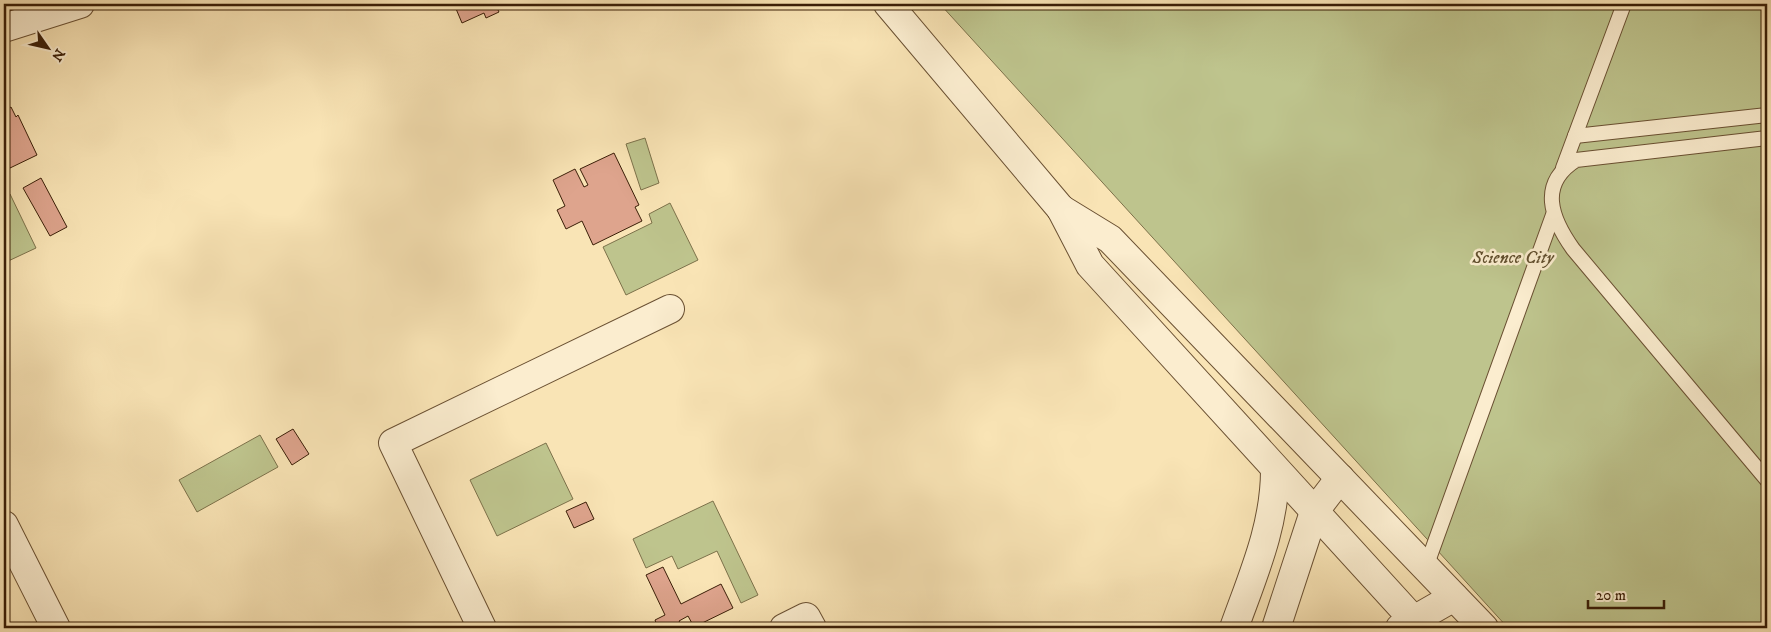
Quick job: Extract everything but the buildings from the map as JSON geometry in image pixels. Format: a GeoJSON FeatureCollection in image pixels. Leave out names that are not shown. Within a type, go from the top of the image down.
{"type":"FeatureCollection","features":[{"type":"Feature","properties":{"kind":"street"},"geometry":{"type":"LineString","coordinates":[[4,28],[80,4]]}},
{"type":"Feature","properties":{"kind":"street"},"geometry":{"type":"LineString","coordinates":[[888,4],[1061,209],[1090,265],[1314,512],[1412,626],[1454,597]]}},
{"type":"Feature","properties":{"kind":"street"},"geometry":{"type":"LineString","coordinates":[[1061,209],[1110,239],[1484,628]]}},
{"type":"Feature","properties":{"kind":"street"},"geometry":{"type":"LineString","coordinates":[[482,628],[393,443],[670,309]]}},
{"type":"Feature","properties":{"kind":"street"},"geometry":{"type":"LineString","coordinates":[[1234,628],[1271,523],[1275,497],[1275,470]]}},
{"type":"Feature","properties":{"kind":"street"},"geometry":{"type":"LineString","coordinates":[[1276,628],[1314,512],[1340,478]]}},
{"type":"Feature","properties":{"kind":"street"},"geometry":{"type":"LineString","coordinates":[[4,525],[56,628]]}},
{"type":"Feature","properties":{"kind":"street"},"geometry":{"type":"LineString","coordinates":[[784,628],[806,617],[812,628]]}},
{"type":"Feature","properties":{"kind":"lane"},"geometry":{"type":"LineString","coordinates":[[1564,168],[1624,4]]}},
{"type":"Feature","properties":{"kind":"lane"},"geometry":{"type":"LineString","coordinates":[[1575,136],[1767,115]]}},
{"type":"Feature","properties":{"kind":"lane"},"geometry":{"type":"LineString","coordinates":[[1767,138],[1576,160],[1564,168],[1556,177],[1552,194],[1553,215],[1560,231],[1767,480]]}},
{"type":"Feature","properties":{"kind":"lane"},"geometry":{"type":"LineString","coordinates":[[1426,567],[1553,215]]}},
{"type":"Feature","properties":{"kind":"green space","name":"Science City"},"geometry":{"type":"Polygon","coordinates":[[[940,4],[1767,4],[1767,628],[1508,628],[940,4]]]}},
{"type":"Feature","properties":{"kind":"green space"},"geometry":{"type":"Polygon","coordinates":[[[645,138],[659,183],[641,190],[626,144],[645,138]]]}},
{"type":"Feature","properties":{"kind":"green space"},"geometry":{"type":"Polygon","coordinates":[[[10,194],[36,248],[4,263],[4,197],[10,194]]]}},
{"type":"Feature","properties":{"kind":"green space"},"geometry":{"type":"Polygon","coordinates":[[[670,203],[698,260],[626,295],[603,247],[652,223],[649,214],[670,203]]]}},
{"type":"Feature","properties":{"kind":"green space"},"geometry":{"type":"Polygon","coordinates":[[[260,435],[278,467],[197,512],[179,480],[260,435]]]}},
{"type":"Feature","properties":{"kind":"green space"},"geometry":{"type":"Polygon","coordinates":[[[546,443],[573,499],[497,536],[470,480],[546,443]]]}},
{"type":"Feature","properties":{"kind":"green space"},"geometry":{"type":"Polygon","coordinates":[[[713,501],[758,595],[741,603],[717,551],[678,569],[672,556],[646,568],[633,539],[713,501]]]}}]}
